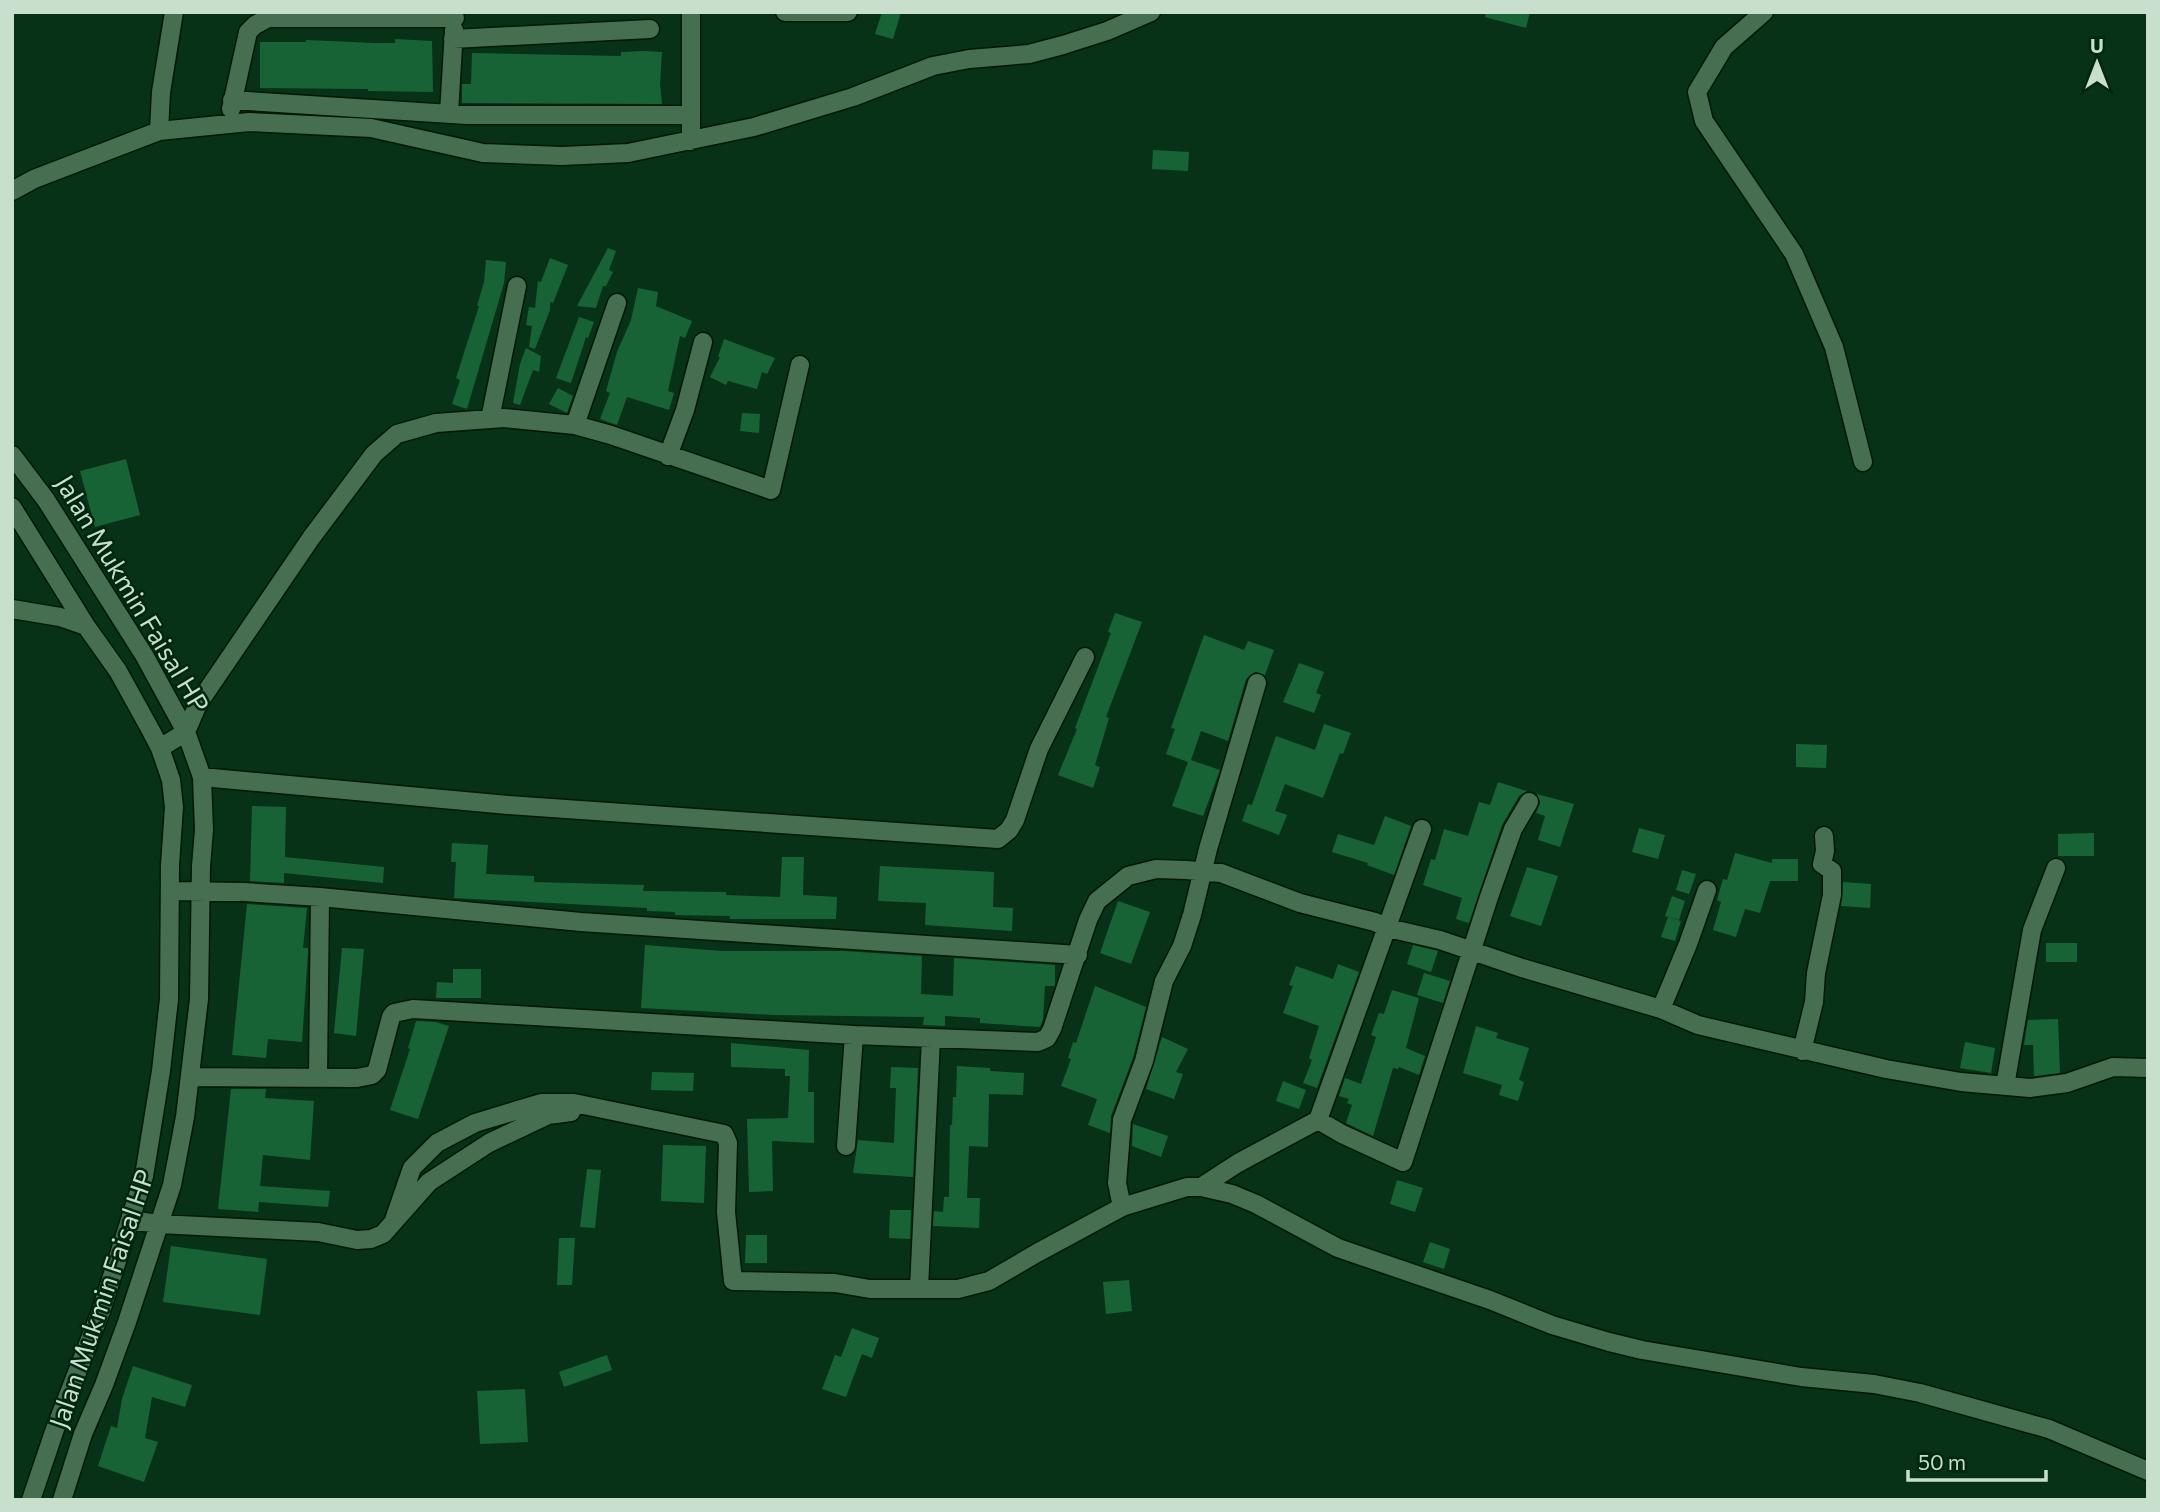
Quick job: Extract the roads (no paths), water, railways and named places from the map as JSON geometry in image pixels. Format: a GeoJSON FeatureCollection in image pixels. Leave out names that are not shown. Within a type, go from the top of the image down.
{"type":"FeatureCollection","features":[{"type":"Feature","properties":{"kind":"street"},"geometry":{"type":"LineString","coordinates":[[159,131],[161,92],[174,12]]}},
{"type":"Feature","properties":{"kind":"street"},"geometry":{"type":"LineString","coordinates":[[691,141],[693,12]]}},
{"type":"Feature","properties":{"kind":"street"},"geometry":{"type":"LineString","coordinates":[[785,12],[848,12]]}},
{"type":"Feature","properties":{"kind":"street"},"geometry":{"type":"LineString","coordinates":[[12,191],[34,178],[159,131],[249,122],[371,128],[483,153],[562,156],[628,153],[754,127],[853,97],[933,66],[969,59],[1029,54],[1063,45],[1107,31],[1151,12]]}},
{"type":"Feature","properties":{"kind":"street"},"geometry":{"type":"LineString","coordinates":[[1764,12],[1724,47],[1698,92],[1704,121],[1794,254],[1834,347],[1863,462]]}},
{"type":"Feature","properties":{"kind":"street"},"geometry":{"type":"LineString","coordinates":[[228,124],[248,32],[268,18],[455,15],[449,113]]}},
{"type":"Feature","properties":{"kind":"street"},"geometry":{"type":"LineString","coordinates":[[453,39],[650,29]]}},
{"type":"Feature","properties":{"kind":"street"},"geometry":{"type":"LineString","coordinates":[[232,100],[467,115],[690,115]]}},
{"type":"Feature","properties":{"kind":"street"},"geometry":{"type":"LineString","coordinates":[[490,419],[517,286]]}},
{"type":"Feature","properties":{"kind":"street"},"geometry":{"type":"LineString","coordinates":[[575,425],[617,303]]}},
{"type":"Feature","properties":{"kind":"street"},"geometry":{"type":"LineString","coordinates":[[668,456],[685,410],[703,342]]}},
{"type":"Feature","properties":{"kind":"street"},"geometry":{"type":"LineString","coordinates":[[160,748],[186,732],[198,704],[311,538],[373,454],[397,434],[436,423],[504,418],[575,425],[771,490],[800,365]]}},
{"type":"Feature","properties":{"kind":"street","name":"Jalan Mukmin Faisal HP"},"geometry":{"type":"LineString","coordinates":[[12,455],[46,500],[137,644],[186,732],[202,777],[204,830],[199,999],[190,1077],[172,1185],[127,1322],[83,1434],[62,1500]]}},
{"type":"Feature","properties":{"kind":"street","name":"Jalan Mukmin Faisal HP"},"geometry":{"type":"LineString","coordinates":[[12,507],[86,626],[118,671],[160,748],[171,780],[174,807],[169,999],[161,1071],[144,1176],[101,1311],[55,1429],[31,1500]]}},
{"type":"Feature","properties":{"kind":"street"},"geometry":{"type":"LineString","coordinates":[[12,608],[60,617],[86,626]]}},
{"type":"Feature","properties":{"kind":"street"},"geometry":{"type":"LineString","coordinates":[[202,777],[535,807],[998,839],[1009,830],[1015,820],[1039,749],[1086,657]]}},
{"type":"Feature","properties":{"kind":"street"},"geometry":{"type":"LineString","coordinates":[[1122,1207],[1117,1183],[1122,1120],[1144,1061],[1164,981],[1182,946],[1257,683]]}},
{"type":"Feature","properties":{"kind":"street"},"geometry":{"type":"LineString","coordinates":[[1318,1120],[1404,1162],[1489,897],[1513,829],[1529,802]]}},
{"type":"Feature","properties":{"kind":"street"},"geometry":{"type":"LineString","coordinates":[[1201,1187],[1238,1163],[1318,1120],[1422,829]]}},
{"type":"Feature","properties":{"kind":"street"},"geometry":{"type":"LineString","coordinates":[[1802,1051],[1814,1002],[1816,973],[1832,895],[1832,871],[1822,864],[1824,836]]}},
{"type":"Feature","properties":{"kind":"street"},"geometry":{"type":"LineString","coordinates":[[2005,1086],[2032,930],[2056,867]]}},
{"type":"Feature","properties":{"kind":"street"},"geometry":{"type":"LineString","coordinates":[[190,1077],[357,1078],[372,1075],[377,1070],[391,1017],[394,1013],[413,1009],[854,1035],[1038,1042],[1047,1038],[1097,901],[1128,876],[1156,869],[1221,873],[1300,903],[1440,940],[1661,1009],[1698,1025],[1886,1069],[1961,1082],[2030,1088],[2067,1083],[2113,1067],[2148,1068]]}},
{"type":"Feature","properties":{"kind":"street"},"geometry":{"type":"LineString","coordinates":[[1661,1009],[1707,890]]}},
{"type":"Feature","properties":{"kind":"street"},"geometry":{"type":"LineString","coordinates":[[171,891],[320,897],[581,922],[1078,955]]}},
{"type":"Feature","properties":{"kind":"street"},"geometry":{"type":"LineString","coordinates":[[318,1076],[320,897]]}},
{"type":"Feature","properties":{"kind":"street"},"geometry":{"type":"LineString","coordinates":[[846,1146],[854,1035]]}},
{"type":"Feature","properties":{"kind":"street"},"geometry":{"type":"LineString","coordinates":[[919,1288],[931,1038]]}},
{"type":"Feature","properties":{"kind":"street"},"geometry":{"type":"LineString","coordinates":[[394,1220],[412,1168],[437,1143],[465,1128],[541,1103],[574,1103],[724,1134],[728,1143],[726,1212],[733,1281],[835,1283],[870,1289],[958,1289],[989,1281],[1122,1207],[1187,1187],[1201,1187],[1231,1194],[1256,1204],[1338,1248],[1490,1300],[1552,1325],[1642,1350],[1801,1377],[1874,1384],[1920,1393],[2049,1429],[2148,1471]]}},
{"type":"Feature","properties":{"kind":"street"},"geometry":{"type":"LineString","coordinates":[[130,1220],[159,1224],[318,1232],[357,1240],[371,1239],[383,1234],[429,1182],[512,1131],[548,1115],[602,1109]]}}]}
